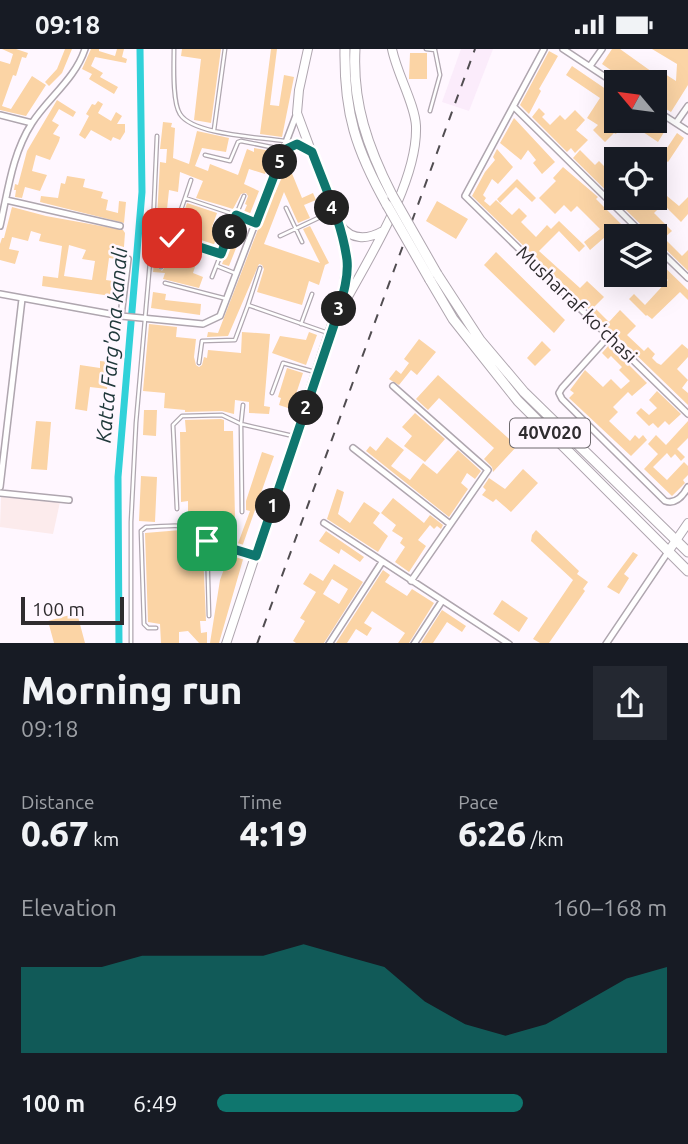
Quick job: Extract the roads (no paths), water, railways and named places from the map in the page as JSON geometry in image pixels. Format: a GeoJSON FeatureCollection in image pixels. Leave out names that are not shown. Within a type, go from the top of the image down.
{"type":"FeatureCollection","features":[{"type":"Feature","properties":{"kind":"main road"},"geometry":{"type":"LineString","coordinates":[[226,643],[344,291],[347,262],[337,221],[297,113],[308,49]]}},
{"type":"Feature","properties":{"kind":"main road","name":"40V020"},"geometry":{"type":"LineString","coordinates":[[345,49],[347,99],[360,153],[387,205],[433,277],[480,340],[524,392],[688,552]]}},
{"type":"Feature","properties":{"kind":"main road","name":"40V020"},"geometry":{"type":"LineString","coordinates":[[355,49],[358,110],[365,137],[376,165],[453,319],[519,401],[688,571]]}},
{"type":"Feature","properties":{"kind":"main road"},"geometry":{"type":"LineString","coordinates":[[336,319],[383,231],[414,152],[414,112],[400,79],[392,49]]}},
{"type":"Feature","properties":{"kind":"main road"},"geometry":{"type":"LineString","coordinates":[[337,221],[345,232],[357,238],[371,237],[383,231]]}},
{"type":"Feature","properties":{"kind":"main road"},"geometry":{"type":"LineString","coordinates":[[668,552],[688,523]]}},
{"type":"Feature","properties":{"kind":"street"},"geometry":{"type":"LineString","coordinates":[[0,226],[10,172],[32,123],[79,66],[85,49]]}},
{"type":"Feature","properties":{"kind":"street"},"geometry":{"type":"LineString","coordinates":[[544,49],[514,107],[633,224]]}},
{"type":"Feature","properties":{"kind":"street"},"geometry":{"type":"LineString","coordinates":[[563,49],[604,76]]}},
{"type":"Feature","properties":{"kind":"street"},"geometry":{"type":"LineString","coordinates":[[590,67],[602,49]]}},
{"type":"Feature","properties":{"kind":"street"},"geometry":{"type":"LineString","coordinates":[[676,123],[688,106]]}},
{"type":"Feature","properties":{"kind":"street","name":"Musharraf koʻchasi"},"geometry":{"type":"LineString","coordinates":[[514,107],[465,196],[688,414]]}},
{"type":"Feature","properties":{"kind":"street"},"geometry":{"type":"LineString","coordinates":[[0,294],[121,316],[203,324],[220,316],[297,113]]}},
{"type":"Feature","properties":{"kind":"street"},"geometry":{"type":"LineString","coordinates":[[0,115],[32,123]]}},
{"type":"Feature","properties":{"kind":"street"},"geometry":{"type":"LineString","coordinates":[[667,117],[688,131]]}},
{"type":"Feature","properties":{"kind":"street"},"geometry":{"type":"LineString","coordinates":[[284,150],[297,144],[312,152]]}},
{"type":"Feature","properties":{"kind":"street"},"geometry":{"type":"LineString","coordinates":[[0,170],[10,172]]}},
{"type":"Feature","properties":{"kind":"street"},"geometry":{"type":"LineString","coordinates":[[6,200],[120,226]]}},
{"type":"Feature","properties":{"kind":"street"},"geometry":{"type":"LineString","coordinates":[[667,258],[688,278]]}},
{"type":"Feature","properties":{"kind":"street"},"geometry":{"type":"LineString","coordinates":[[121,316],[128,259]]}},
{"type":"Feature","properties":{"kind":"street"},"geometry":{"type":"LineString","coordinates":[[0,487],[22,299]]}},
{"type":"Feature","properties":{"kind":"street"},"geometry":{"type":"LineString","coordinates":[[609,336],[562,388],[559,393],[562,399],[664,501],[670,503],[677,500],[688,487]]}},
{"type":"Feature","properties":{"kind":"street"},"geometry":{"type":"LineString","coordinates":[[393,386],[488,470],[411,581]]}},
{"type":"Feature","properties":{"kind":"street"},"geometry":{"type":"LineString","coordinates":[[353,448],[450,524]]}},
{"type":"Feature","properties":{"kind":"street"},"geometry":{"type":"LineString","coordinates":[[0,493],[69,500]]}},
{"type":"Feature","properties":{"kind":"street"},"geometry":{"type":"LineString","coordinates":[[324,523],[509,643]]}},
{"type":"Feature","properties":{"kind":"street"},"geometry":{"type":"LineString","coordinates":[[606,643],[668,552]]}},
{"type":"Feature","properties":{"kind":"street"},"geometry":{"type":"LineString","coordinates":[[329,643],[382,562]]}},
{"type":"Feature","properties":{"kind":"street"},"geometry":{"type":"LineString","coordinates":[[414,643],[442,601]]}},
{"type":"Feature","properties":{"kind":"lane"},"geometry":{"type":"LineString","coordinates":[[174,49],[176,105],[180,115],[199,128],[288,141]]}},
{"type":"Feature","properties":{"kind":"lane"},"geometry":{"type":"LineString","coordinates":[[214,130],[225,49]]}},
{"type":"Feature","properties":{"kind":"lane"},"geometry":{"type":"LineString","coordinates":[[426,49],[435,49],[440,75],[430,111]]}},
{"type":"Feature","properties":{"kind":"lane"},"geometry":{"type":"LineString","coordinates":[[131,643],[131,522],[144,318],[153,227],[157,136]]}},
{"type":"Feature","properties":{"kind":"lane"},"geometry":{"type":"LineString","coordinates":[[205,155],[230,161],[238,142],[242,141],[284,150]]}},
{"type":"Feature","properties":{"kind":"lane"},"geometry":{"type":"LineString","coordinates":[[161,267],[191,180]]}},
{"type":"Feature","properties":{"kind":"lane"},"geometry":{"type":"LineString","coordinates":[[212,277],[244,196]]}},
{"type":"Feature","properties":{"kind":"lane"},"geometry":{"type":"LineString","coordinates":[[185,198],[256,223]]}},
{"type":"Feature","properties":{"kind":"lane"},"geometry":{"type":"LineString","coordinates":[[286,208],[302,242]]}},
{"type":"Feature","properties":{"kind":"lane"},"geometry":{"type":"LineString","coordinates":[[280,236],[334,211]]}},
{"type":"Feature","properties":{"kind":"lane"},"geometry":{"type":"LineString","coordinates":[[172,238],[221,254]]}},
{"type":"Feature","properties":{"kind":"lane"},"geometry":{"type":"LineString","coordinates":[[217,266],[237,274]]}},
{"type":"Feature","properties":{"kind":"lane"},"geometry":{"type":"LineString","coordinates":[[199,363],[202,341],[235,340],[260,268]]}},
{"type":"Feature","properties":{"kind":"lane"},"geometry":{"type":"LineString","coordinates":[[165,283],[227,299]]}},
{"type":"Feature","properties":{"kind":"lane"},"geometry":{"type":"LineString","coordinates":[[301,324],[312,294]]}},
{"type":"Feature","properties":{"kind":"lane"},"geometry":{"type":"LineString","coordinates":[[248,305],[331,334]]}},
{"type":"Feature","properties":{"kind":"lane"},"geometry":{"type":"LineString","coordinates":[[271,393],[283,363],[318,373]]}},
{"type":"Feature","properties":{"kind":"lane"},"geometry":{"type":"LineString","coordinates":[[242,512],[243,405]]}},
{"type":"Feature","properties":{"kind":"lane"},"geometry":{"type":"LineString","coordinates":[[177,509],[173,425],[177,419],[222,415],[241,424],[297,437]]}},
{"type":"Feature","properties":{"kind":"lane"},"geometry":{"type":"LineString","coordinates":[[156,628],[148,628],[144,624],[141,531],[146,527],[193,526],[202,532],[207,541],[209,616]]}},
{"type":"Feature","properties":{"kind":"lane"},"geometry":{"type":"LineString","coordinates":[[207,541],[256,556]]}},
{"type":"Feature","properties":{"kind":"waterway","name":"Katta Farg'ona kanali"},"geometry":{"type":"LineString","coordinates":[[119,643],[118,477],[142,192],[140,49]]}},
{"type":"Feature","properties":{"kind":"railway"},"geometry":{"type":"LineString","coordinates":[[257,643],[475,49]]}}]}
